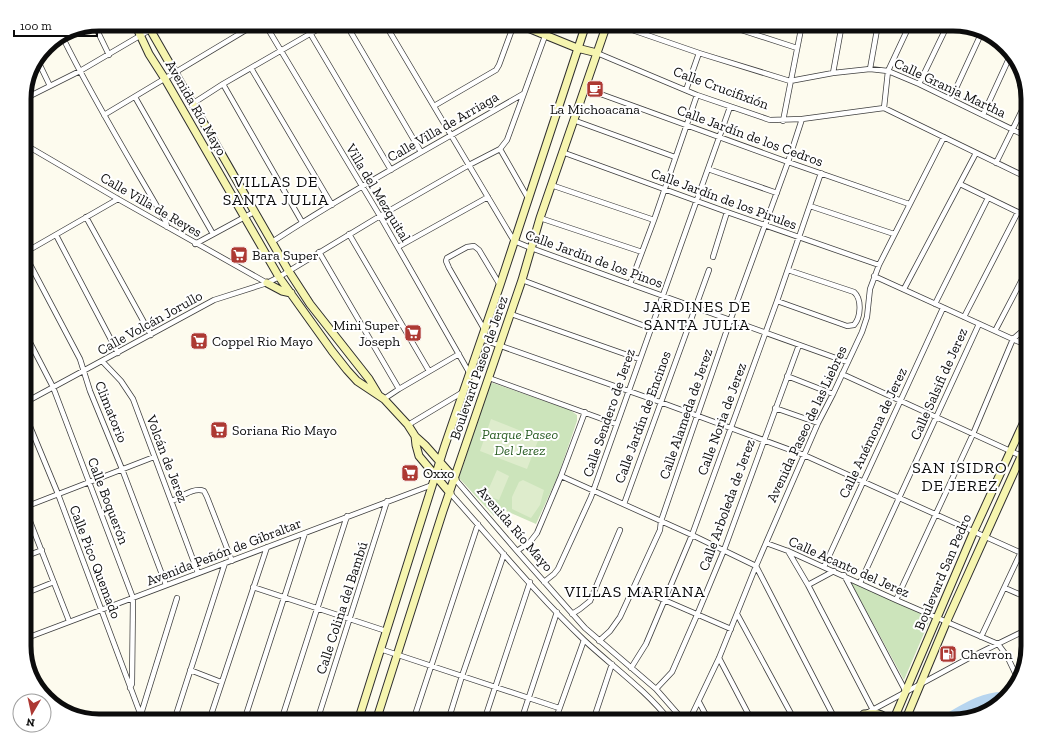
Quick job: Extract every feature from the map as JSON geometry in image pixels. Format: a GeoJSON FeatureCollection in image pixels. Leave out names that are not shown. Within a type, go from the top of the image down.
{"type":"FeatureCollection","features":[{"type":"Feature","properties":{"kind":"street"},"geometry":{"type":"LineString","coordinates":[[97,31],[108,55]]}},
{"type":"Feature","properties":{"kind":"street","name":"Avenida Río Mayo"},"geometry":{"type":"LineString","coordinates":[[138,31],[279,277],[348,370],[364,386],[384,399],[408,425],[415,436],[440,461],[572,614],[599,641],[656,689],[678,714]]}},
{"type":"Feature","properties":{"kind":"street"},"geometry":{"type":"LineString","coordinates":[[31,96],[80,71],[140,36],[144,31]]}},
{"type":"Feature","properties":{"kind":"street","name":"Avenida Río Mayo"},"geometry":{"type":"LineString","coordinates":[[150,31],[289,271],[310,304],[369,379],[378,394]]}},
{"type":"Feature","properties":{"kind":"street"},"geometry":{"type":"LineString","coordinates":[[104,115],[244,31]]}},
{"type":"Feature","properties":{"kind":"street","name":"Villa del Mezquital"},"geometry":{"type":"LineString","coordinates":[[270,31],[380,216],[470,374]]}},
{"type":"Feature","properties":{"kind":"street"},"geometry":{"type":"LineString","coordinates":[[192,104],[223,84],[314,31]]}},
{"type":"Feature","properties":{"kind":"street"},"geometry":{"type":"LineString","coordinates":[[350,31],[421,152]]}},
{"type":"Feature","properties":{"kind":"street"},"geometry":{"type":"LineString","coordinates":[[389,31],[514,241]]}},
{"type":"Feature","properties":{"kind":"street"},"geometry":{"type":"LineString","coordinates":[[434,106],[496,70],[511,31]]}},
{"type":"Feature","properties":{"kind":"street","name":"Calle Crucifixión"},"geometry":{"type":"LineString","coordinates":[[533,31],[577,48],[597,53],[697,95],[770,120],[783,121],[884,108]]}},
{"type":"Feature","properties":{"kind":"street"},"geometry":{"type":"LineString","coordinates":[[528,198],[500,149],[507,140],[542,35],[542,31]]}},
{"type":"Feature","properties":{"kind":"street","name":"Boulevard Paseo de Jerez"},"geometry":{"type":"LineString","coordinates":[[360,714],[435,475],[500,285],[583,31]]}},
{"type":"Feature","properties":{"kind":"street","name":"Boulevard Paseo de Jerez"},"geometry":{"type":"LineString","coordinates":[[378,714],[450,493],[511,314],[540,218],[605,31]]}},
{"type":"Feature","properties":{"kind":"street"},"geometry":{"type":"LineString","coordinates":[[635,31],[699,53],[790,81]]}},
{"type":"Feature","properties":{"kind":"street"},"geometry":{"type":"LineString","coordinates":[[745,31],[797,48]]}},
{"type":"Feature","properties":{"kind":"street"},"geometry":{"type":"LineString","coordinates":[[783,121],[801,31]]}},
{"type":"Feature","properties":{"kind":"street"},"geometry":{"type":"LineString","coordinates":[[833,73],[841,31]]}},
{"type":"Feature","properties":{"kind":"street"},"geometry":{"type":"LineString","coordinates":[[870,69],[877,31]]}},
{"type":"Feature","properties":{"kind":"street"},"geometry":{"type":"LineString","coordinates":[[907,31],[888,70],[884,108],[1021,175]]}},
{"type":"Feature","properties":{"kind":"street"},"geometry":{"type":"LineString","coordinates":[[919,84],[945,31]]}},
{"type":"Feature","properties":{"kind":"street"},"geometry":{"type":"LineString","coordinates":[[310,33],[391,170]]}},
{"type":"Feature","properties":{"kind":"street"},"geometry":{"type":"LineString","coordinates":[[951,99],[980,37]]}},
{"type":"Feature","properties":{"kind":"street"},"geometry":{"type":"LineString","coordinates":[[65,41],[104,115],[166,222],[167,227]]}},
{"type":"Feature","properties":{"kind":"street"},"geometry":{"type":"LineString","coordinates":[[686,90],[699,53]]}},
{"type":"Feature","properties":{"kind":"street"},"geometry":{"type":"LineString","coordinates":[[983,115],[1008,60]]}},
{"type":"Feature","properties":{"kind":"street"},"geometry":{"type":"LineString","coordinates":[[40,66],[50,86]]}},
{"type":"Feature","properties":{"kind":"street"},"geometry":{"type":"LineString","coordinates":[[251,68],[332,205]]}},
{"type":"Feature","properties":{"kind":"street","name":"Calle Granja Martha"},"geometry":{"type":"LineString","coordinates":[[790,81],[833,73],[870,69],[888,70],[1021,134]]}},
{"type":"Feature","properties":{"kind":"street"},"geometry":{"type":"LineString","coordinates":[[223,84],[302,222]]}},
{"type":"Feature","properties":{"kind":"street","name":"Calle Jardín de los Cedros"},"geometry":{"type":"LineString","coordinates":[[584,88],[909,204]]}},
{"type":"Feature","properties":{"kind":"street","name":"Calle Villa de Arriaga"},"geometry":{"type":"LineString","coordinates":[[272,242],[302,222],[523,94]]}},
{"type":"Feature","properties":{"kind":"street"},"geometry":{"type":"LineString","coordinates":[[630,284],[654,220],[697,95]]}},
{"type":"Feature","properties":{"kind":"street"},"geometry":{"type":"LineString","coordinates":[[135,97],[213,234]]}},
{"type":"Feature","properties":{"kind":"street","name":"Calle Sendero de Jerez"},"geometry":{"type":"LineString","coordinates":[[544,582],[558,569],[593,491],[730,107]]}},
{"type":"Feature","properties":{"kind":"street"},"geometry":{"type":"LineString","coordinates":[[996,163],[1021,113]]}},
{"type":"Feature","properties":{"kind":"street","name":"Calle Alameda de Jerez"},"geometry":{"type":"LineString","coordinates":[[599,641],[615,624],[660,530],[661,521],[697,416],[802,119]]}},
{"type":"Feature","properties":{"kind":"street"},"geometry":{"type":"LineString","coordinates":[[573,120],[675,157]]}},
{"type":"Feature","properties":{"kind":"street","name":"Avenida Paseo de las Liebres"},"geometry":{"type":"LineString","coordinates":[[693,714],[719,658],[756,566],[818,423],[833,394],[864,325],[874,276],[944,137]]}},
{"type":"Feature","properties":{"kind":"street","name":"Calle Villa de Reyes"},"geometry":{"type":"LineString","coordinates":[[31,148],[195,244],[267,283]]}},
{"type":"Feature","properties":{"kind":"street","name":"Calle Volcán Jorullo"},"geometry":{"type":"LineString","coordinates":[[31,399],[214,300],[267,283],[279,277],[380,216],[500,149]]}},
{"type":"Feature","properties":{"kind":"street","name":"Calle Jardín de los Pirules"},"geometry":{"type":"LineString","coordinates":[[562,152],[879,265]]}},
{"type":"Feature","properties":{"kind":"street"},"geometry":{"type":"LineString","coordinates":[[904,289],[976,153]]}},
{"type":"Feature","properties":{"kind":"street"},"geometry":{"type":"LineString","coordinates":[[708,169],[777,193]]}},
{"type":"Feature","properties":{"kind":"street","name":"Calle Noria de Jerez"},"geometry":{"type":"LineString","coordinates":[[631,668],[646,644],[692,535],[777,301],[821,173]]}},
{"type":"Feature","properties":{"kind":"street"},"geometry":{"type":"LineString","coordinates":[[960,184],[1021,214]]}},
{"type":"Feature","properties":{"kind":"street"},"geometry":{"type":"LineString","coordinates":[[551,185],[654,220]]}},
{"type":"Feature","properties":{"kind":"street"},"geometry":{"type":"LineString","coordinates":[[398,247],[488,197]]}},
{"type":"Feature","properties":{"kind":"street"},"geometry":{"type":"LineString","coordinates":[[935,304],[988,198]]}},
{"type":"Feature","properties":{"kind":"street"},"geometry":{"type":"LineString","coordinates":[[31,249],[118,200]]}},
{"type":"Feature","properties":{"kind":"street"},"geometry":{"type":"LineString","coordinates":[[810,206],[894,234]]}},
{"type":"Feature","properties":{"kind":"street"},"geometry":{"type":"LineString","coordinates":[[195,244],[244,216],[254,212]]}},
{"type":"Feature","properties":{"kind":"street"},"geometry":{"type":"LineString","coordinates":[[713,257],[727,212]]}},
{"type":"Feature","properties":{"kind":"street"},"geometry":{"type":"LineString","coordinates":[[964,317],[1018,212]]}},
{"type":"Feature","properties":{"kind":"street"},"geometry":{"type":"LineString","coordinates":[[86,217],[151,335]]}},
{"type":"Feature","properties":{"kind":"street"},"geometry":{"type":"LineString","coordinates":[[540,218],[642,252]]}},
{"type":"Feature","properties":{"kind":"street"},"geometry":{"type":"LineString","coordinates":[[349,234],[429,371]]}},
{"type":"Feature","properties":{"kind":"street"},"geometry":{"type":"LineString","coordinates":[[56,235],[118,353]]}},
{"type":"Feature","properties":{"kind":"street","name":"Calle Jardín de los Pinos"},"geometry":{"type":"LineString","coordinates":[[514,241],[730,321],[848,362]]}},
{"type":"Feature","properties":{"kind":"street"},"geometry":{"type":"LineString","coordinates":[[484,329],[449,268],[446,261],[447,258],[467,247],[474,246],[479,250],[500,285]]}},
{"type":"Feature","properties":{"kind":"street"},"geometry":{"type":"LineString","coordinates":[[319,252],[399,389]]}},
{"type":"Feature","properties":{"kind":"street","name":"Climatorio"},"geometry":{"type":"LineString","coordinates":[[31,266],[80,359],[90,391],[122,469],[166,585]]}},
{"type":"Feature","properties":{"kind":"street","name":"Calle Jardín de Encinos"},"geometry":{"type":"LineString","coordinates":[[624,504],[708,270]]}},
{"type":"Feature","properties":{"kind":"street"},"geometry":{"type":"LineString","coordinates":[[777,301],[847,326],[854,325],[858,319],[859,301],[854,292],[788,270]]}},
{"type":"Feature","properties":{"kind":"street"},"geometry":{"type":"LineString","coordinates":[[874,276],[1021,343]]}},
{"type":"Feature","properties":{"kind":"street"},"geometry":{"type":"LineString","coordinates":[[522,280],[650,328]]}},
{"type":"Feature","properties":{"kind":"street"},"geometry":{"type":"LineString","coordinates":[[996,331],[1021,282]]}},
{"type":"Feature","properties":{"kind":"street"},"geometry":{"type":"LineString","coordinates":[[267,283],[282,291],[291,293]]}},
{"type":"Feature","properties":{"kind":"street","name":"Calle Anémona de Jerez"},"geometry":{"type":"LineString","coordinates":[[824,567],[943,308]]}},
{"type":"Feature","properties":{"kind":"street"},"geometry":{"type":"LineString","coordinates":[[511,314],[639,359]]}},
{"type":"Feature","properties":{"kind":"street","name":"Calle Salsifi de Jerez"},"geometry":{"type":"LineString","coordinates":[[860,583],[979,324]]}},
{"type":"Feature","properties":{"kind":"street"},"geometry":{"type":"LineString","coordinates":[[896,600],[973,434],[1013,339],[1021,332]]}},
{"type":"Feature","properties":{"kind":"street"},"geometry":{"type":"LineString","coordinates":[[481,339],[660,402],[804,455],[1021,552],[981,637]]}},
{"type":"Feature","properties":{"kind":"street","name":"Calle Boquerón"},"geometry":{"type":"LineString","coordinates":[[31,344],[54,387],[133,598],[132,686],[130,688]]}},
{"type":"Feature","properties":{"kind":"street","name":"Calle Arboleda de Jerez"},"geometry":{"type":"LineString","coordinates":[[656,689],[672,672],[724,550],[798,345]]}},
{"type":"Feature","properties":{"kind":"street"},"geometry":{"type":"LineString","coordinates":[[384,399],[458,354]]}},
{"type":"Feature","properties":{"kind":"street","name":"Volcán de Jerez"},"geometry":{"type":"LineString","coordinates":[[102,362],[121,381],[133,399],[198,574]]}},
{"type":"Feature","properties":{"kind":"street"},"geometry":{"type":"LineString","coordinates":[[842,374],[1021,455]]}},
{"type":"Feature","properties":{"kind":"street"},"geometry":{"type":"LineString","coordinates":[[787,376],[833,394]]}},
{"type":"Feature","properties":{"kind":"street"},"geometry":{"type":"LineString","coordinates":[[489,378],[616,424]]}},
{"type":"Feature","properties":{"kind":"street"},"geometry":{"type":"LineString","coordinates":[[408,425],[463,392]]}},
{"type":"Feature","properties":{"kind":"street"},"geometry":{"type":"LineString","coordinates":[[775,408],[818,423]]}},
{"type":"Feature","properties":{"kind":"street"},"geometry":{"type":"LineString","coordinates":[[517,551],[530,542],[537,533],[561,476],[585,412]]}},
{"type":"Feature","properties":{"kind":"street","name":"Boulevard San Pedro"},"geometry":{"type":"LineString","coordinates":[[896,714],[974,531],[1021,428]]}},
{"type":"Feature","properties":{"kind":"street","name":"Calle Pico Quemado"},"geometry":{"type":"LineString","coordinates":[[31,429],[58,494],[140,714]]}},
{"type":"Feature","properties":{"kind":"street","name":"Avenida Río Mayo"},"geometry":{"type":"LineString","coordinates":[[415,436],[419,456],[504,554],[584,640],[647,695],[664,714]]}},
{"type":"Feature","properties":{"kind":"street"},"geometry":{"type":"LineString","coordinates":[[31,504],[154,456]]}},
{"type":"Feature","properties":{"kind":"street","name":"Boulevard San Pedro"},"geometry":{"type":"LineString","coordinates":[[909,714],[946,623],[984,536],[1021,465]]}},
{"type":"Feature","properties":{"kind":"street"},"geometry":{"type":"LineString","coordinates":[[561,476],[692,535],[756,566],[832,714]]}},
{"type":"Feature","properties":{"kind":"street","name":"Avenida Peñón de Gibraltar"},"geometry":{"type":"LineString","coordinates":[[31,636],[432,485]]}},
{"type":"Feature","properties":{"kind":"street"},"geometry":{"type":"LineString","coordinates":[[172,501],[191,492],[199,490],[204,491],[232,561]]}},
{"type":"Feature","properties":{"kind":"street","name":"Calle Colina del Bambú"},"geometry":{"type":"LineString","coordinates":[[319,714],[387,501]]}},
{"type":"Feature","properties":{"kind":"street"},"geometry":{"type":"LineString","coordinates":[[283,714],[347,516]]}},
{"type":"Feature","properties":{"kind":"street"},"geometry":{"type":"LineString","coordinates":[[31,523],[70,621]]}},
{"type":"Feature","properties":{"kind":"street"},"geometry":{"type":"LineString","coordinates":[[415,714],[478,524]]}},
{"type":"Feature","properties":{"kind":"street"},"geometry":{"type":"LineString","coordinates":[[572,614],[590,601],[620,530]]}},
{"type":"Feature","properties":{"kind":"street"},"geometry":{"type":"LineString","coordinates":[[246,714],[305,533]]}},
{"type":"Feature","properties":{"kind":"street","name":"Calle Acanto del Jerez"},"geometry":{"type":"LineString","coordinates":[[766,543],[834,571],[946,623],[998,644]]}},
{"type":"Feature","properties":{"kind":"street"},"geometry":{"type":"LineString","coordinates":[[211,714],[267,547]]}},
{"type":"Feature","properties":{"kind":"street"},"geometry":{"type":"LineString","coordinates":[[31,554],[42,550]]}},
{"type":"Feature","properties":{"kind":"street"},"geometry":{"type":"LineString","coordinates":[[788,551],[808,585],[873,710]]}},
{"type":"Feature","properties":{"kind":"street"},"geometry":{"type":"LineString","coordinates":[[450,714],[504,554]]}},
{"type":"Feature","properties":{"kind":"street"},"geometry":{"type":"LineString","coordinates":[[176,714],[225,563]]}},
{"type":"Feature","properties":{"kind":"street"},"geometry":{"type":"LineString","coordinates":[[808,585],[834,571]]}},
{"type":"Feature","properties":{"kind":"street"},"geometry":{"type":"LineString","coordinates":[[844,576],[906,692]]}},
{"type":"Feature","properties":{"kind":"street"},"geometry":{"type":"LineString","coordinates":[[31,591],[54,582]]}},
{"type":"Feature","properties":{"kind":"street"},"geometry":{"type":"LineString","coordinates":[[486,714],[530,582]]}},
{"type":"Feature","properties":{"kind":"street"},"geometry":{"type":"LineString","coordinates":[[253,587],[386,631]]}},
{"type":"Feature","properties":{"kind":"street"},"geometry":{"type":"LineString","coordinates":[[634,587],[731,629]]}},
{"type":"Feature","properties":{"kind":"street"},"geometry":{"type":"LineString","coordinates":[[1005,588],[1021,595]]}},
{"type":"Feature","properties":{"kind":"street"},"geometry":{"type":"LineString","coordinates":[[140,714],[177,598]]}},
{"type":"Feature","properties":{"kind":"street"},"geometry":{"type":"LineString","coordinates":[[524,714],[557,612]]}},
{"type":"Feature","properties":{"kind":"street"},"geometry":{"type":"LineString","coordinates":[[737,614],[791,714]]}},
{"type":"Feature","properties":{"kind":"street"},"geometry":{"type":"LineString","coordinates":[[864,714],[967,659],[1021,632]]}},
{"type":"Feature","properties":{"kind":"street"},"geometry":{"type":"LineString","coordinates":[[557,714],[584,640]]}},
{"type":"Feature","properties":{"kind":"street"},"geometry":{"type":"LineString","coordinates":[[998,644],[1007,656],[1015,673]]}},
{"type":"Feature","properties":{"kind":"street"},"geometry":{"type":"LineString","coordinates":[[380,649],[559,708]]}},
{"type":"Feature","properties":{"kind":"street"},"geometry":{"type":"LineString","coordinates":[[719,658],[748,714]]}},
{"type":"Feature","properties":{"kind":"street"},"geometry":{"type":"LineString","coordinates":[[595,714],[612,664]]}},
{"type":"Feature","properties":{"kind":"street"},"geometry":{"type":"LineString","coordinates":[[190,670],[221,682]]}},
{"type":"Feature","properties":{"kind":"street"},"geometry":{"type":"LineString","coordinates":[[699,702],[705,714]]}},
{"type":"Feature","properties":{"kind":"street"},"geometry":{"type":"LineString","coordinates":[[864,714],[878,714]]}},
{"type":"Feature","properties":{"kind":"green space","name":"Parque Paseo Del Jerez"},"geometry":{"type":"Polygon","coordinates":[[[493,383],[570,410],[577,415],[577,421],[558,476],[536,524],[497,507],[494,516],[459,478],[490,384],[493,383]]]}},
{"type":"Feature","properties":{"kind":"green space"},"geometry":{"type":"Polygon","coordinates":[[[491,419],[539,438],[527,469],[480,451],[491,419]]]}},
{"type":"Feature","properties":{"kind":"green space"},"geometry":{"type":"Polygon","coordinates":[[[497,470],[509,476],[499,500],[486,495],[497,470]]]}},
{"type":"Feature","properties":{"kind":"green space"},"geometry":{"type":"Polygon","coordinates":[[[523,480],[544,490],[540,505],[531,518],[512,509],[512,497],[519,482],[523,480]]]}},
{"type":"Feature","properties":{"kind":"green space"},"geometry":{"type":"Polygon","coordinates":[[[849,579],[931,617],[904,680],[849,579]]]}},
{"type":"Feature","properties":{"kind":"waterway"},"geometry":{"type":"LineString","coordinates":[[956,714],[979,702],[997,698]]}},
{"type":"Feature","properties":{"kind":"place","name":"La Michoacana"},"geometry":{"type":"Point","coordinates":[595,89]}},
{"type":"Feature","properties":{"kind":"place","name":"Bara Super"},"geometry":{"type":"Point","coordinates":[239,255]}},
{"type":"Feature","properties":{"kind":"place","name":"Mini Super Joseph"},"geometry":{"type":"Point","coordinates":[413,333]}},
{"type":"Feature","properties":{"kind":"place","name":"Coppel Rio Mayo"},"geometry":{"type":"Point","coordinates":[199,341]}},
{"type":"Feature","properties":{"kind":"place","name":"Soriana Rio Mayo"},"geometry":{"type":"Point","coordinates":[219,430]}},
{"type":"Feature","properties":{"kind":"place","name":"Oxxo"},"geometry":{"type":"Point","coordinates":[410,473]}},
{"type":"Feature","properties":{"kind":"place","name":"Chevron"},"geometry":{"type":"Point","coordinates":[948,654]}},
{"type":"Feature","properties":{"kind":"district","name":"VILLAS DE SANTA JULIA"},"geometry":{"type":"Point","coordinates":[276,190]}},
{"type":"Feature","properties":{"kind":"district","name":"JARDINES DE SANTA JULIA"},"geometry":{"type":"Point","coordinates":[697,315]}},
{"type":"Feature","properties":{"kind":"district","name":"SAN ISIDRO DE JEREZ"},"geometry":{"type":"Point","coordinates":[960,476]}},
{"type":"Feature","properties":{"kind":"district","name":"VILLAS MARIANA"},"geometry":{"type":"Point","coordinates":[635,591]}}]}
